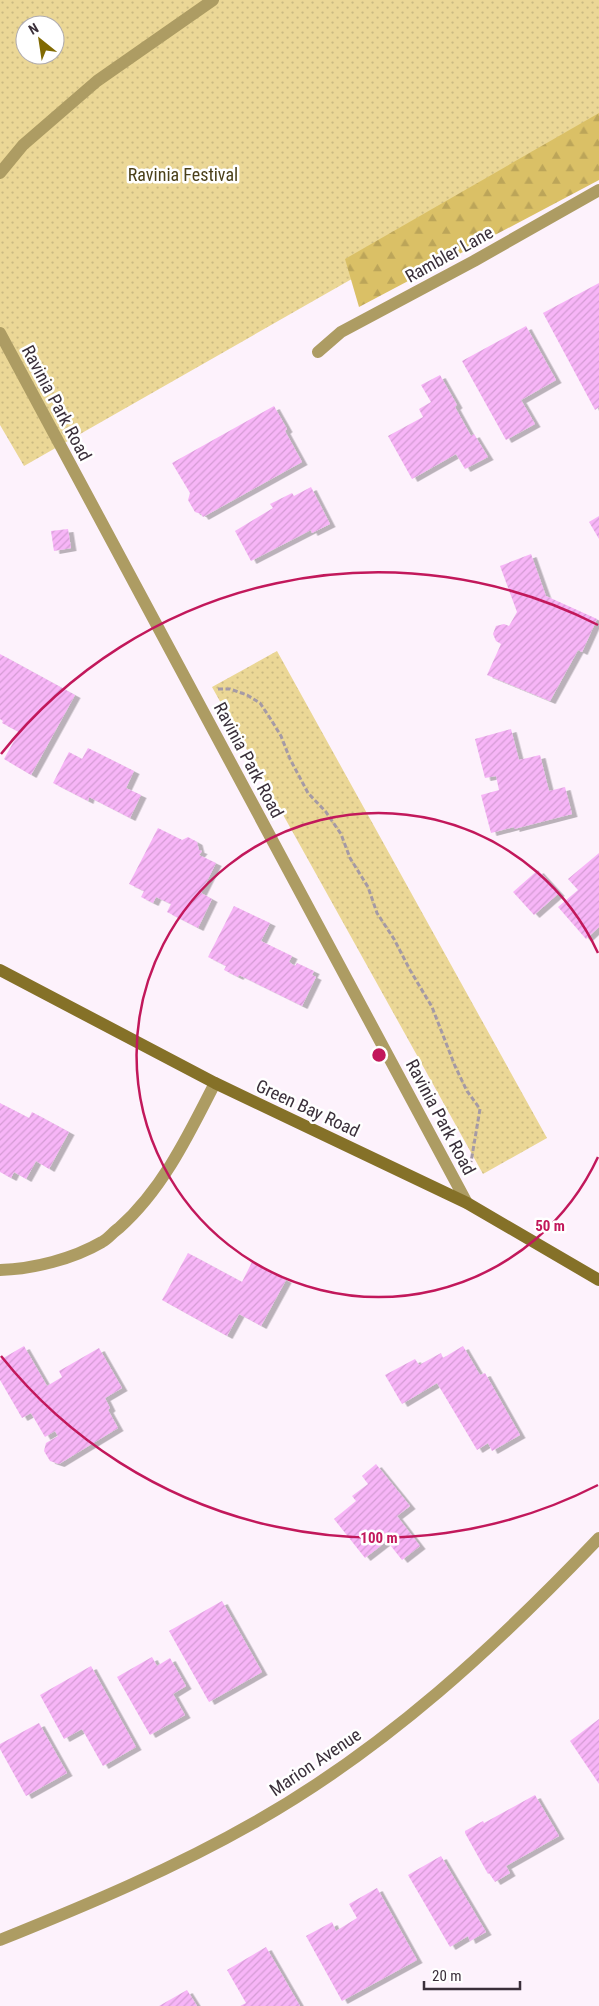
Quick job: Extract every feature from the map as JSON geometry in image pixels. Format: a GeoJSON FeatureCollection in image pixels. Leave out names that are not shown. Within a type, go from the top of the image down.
{"type":"FeatureCollection","features":[{"type":"Feature","properties":{"kind":"main road","name":"Green Bay Road"},"geometry":{"type":"LineString","coordinates":[[0,970],[215,1083],[467,1203],[599,1280]]}},
{"type":"Feature","properties":{"kind":"street"},"geometry":{"type":"LineString","coordinates":[[0,173],[22,145],[97,81],[213,0]]}},
{"type":"Feature","properties":{"kind":"street","name":"Rambler Lane"},"geometry":{"type":"LineString","coordinates":[[318,352],[341,332],[474,261],[599,190]]}},
{"type":"Feature","properties":{"kind":"street","name":"Ravinia Park Road"},"geometry":{"type":"LineString","coordinates":[[0,333],[467,1203]]}},
{"type":"Feature","properties":{"kind":"street"},"geometry":{"type":"LineString","coordinates":[[0,1270],[22,1270],[64,1259],[102,1242],[152,1193],[179,1152],[215,1083]]}},
{"type":"Feature","properties":{"kind":"street","name":"Marion Avenue"},"geometry":{"type":"LineString","coordinates":[[0,1940],[157,1873],[257,1822],[314,1786],[400,1724],[455,1680],[539,1601],[599,1538]]}},
{"type":"Feature","properties":{"kind":"path"},"geometry":{"type":"LineString","coordinates":[[192,691],[230,689],[247,695],[260,704],[281,736],[290,759],[308,793],[326,812],[341,834],[350,858],[368,887],[377,913],[394,939],[432,1007],[454,1066],[467,1091],[480,1109],[475,1130],[474,1154],[469,1170]]}},
{"type":"Feature","properties":{"kind":"green space","name":"Ravinia Festival"},"geometry":{"type":"Polygon","coordinates":[[[0,0],[599,0],[599,138],[24,466],[0,425],[0,0]]]}},
{"type":"Feature","properties":{"kind":"green space"},"geometry":{"type":"Polygon","coordinates":[[[599,113],[599,180],[359,307],[345,259],[599,113]]]}},
{"type":"Feature","properties":{"kind":"green space"},"geometry":{"type":"Polygon","coordinates":[[[277,651],[547,1138],[483,1174],[212,687],[277,651]]]}},
{"type":"Feature","properties":{"kind":"building"},"geometry":{"type":"Polygon","coordinates":[[[599,283],[599,407],[595,410],[543,313],[599,283]]]}},
{"type":"Feature","properties":{"kind":"building"},"geometry":{"type":"Polygon","coordinates":[[[526,326],[556,380],[521,400],[535,424],[506,440],[462,361],[526,326]]]}},
{"type":"Feature","properties":{"kind":"building"},"geometry":{"type":"Polygon","coordinates":[[[440,375],[457,405],[455,407],[471,436],[474,434],[488,457],[465,469],[456,454],[412,479],[388,436],[423,417],[419,409],[431,402],[421,385],[440,375]]]}},
{"type":"Feature","properties":{"kind":"building"},"geometry":{"type":"Polygon","coordinates":[[[274,406],[302,462],[203,517],[195,512],[188,500],[190,493],[172,463],[274,406]]]}},
{"type":"Feature","properties":{"kind":"building"},"geometry":{"type":"Polygon","coordinates":[[[311,487],[330,524],[312,533],[311,530],[251,561],[235,531],[273,508],[270,504],[292,493],[294,496],[311,487]]]}},
{"type":"Feature","properties":{"kind":"building"},"geometry":{"type":"Polygon","coordinates":[[[599,516],[599,539],[589,522],[599,516]]]}},
{"type":"Feature","properties":{"kind":"building"},"geometry":{"type":"Polygon","coordinates":[[[68,529],[71,548],[54,551],[51,531],[68,529]]]}},
{"type":"Feature","properties":{"kind":"building"},"geometry":{"type":"Polygon","coordinates":[[[531,554],[546,596],[597,619],[582,652],[578,650],[550,701],[487,675],[501,644],[496,641],[493,634],[496,626],[504,624],[509,626],[517,612],[500,566],[531,554]]]}},
{"type":"Feature","properties":{"kind":"building"},"geometry":{"type":"Polygon","coordinates":[[[0,654],[75,695],[31,775],[4,759],[19,732],[2,723],[3,721],[0,719],[0,654]]]}},
{"type":"Feature","properties":{"kind":"building"},"geometry":{"type":"Polygon","coordinates":[[[511,729],[519,760],[540,755],[549,791],[565,787],[572,814],[491,833],[481,795],[499,790],[496,776],[485,778],[475,739],[511,729]]]}},
{"type":"Feature","properties":{"kind":"building"},"geometry":{"type":"Polygon","coordinates":[[[88,748],[134,771],[126,788],[141,795],[130,818],[89,797],[88,801],[53,783],[69,752],[82,759],[88,748]]]}},
{"type":"Feature","properties":{"kind":"building"},"geometry":{"type":"Polygon","coordinates":[[[158,828],[182,840],[188,837],[197,842],[199,850],[202,851],[199,855],[216,863],[201,893],[212,899],[198,928],[167,912],[171,904],[156,897],[153,903],[141,897],[144,891],[129,884],[158,828]]]}},
{"type":"Feature","properties":{"kind":"building"},"geometry":{"type":"Polygon","coordinates":[[[599,853],[599,927],[586,939],[558,907],[578,890],[568,879],[599,853]]]}},
{"type":"Feature","properties":{"kind":"building"},"geometry":{"type":"Polygon","coordinates":[[[538,870],[559,893],[534,915],[513,892],[538,870]]]}},
{"type":"Feature","properties":{"kind":"building"},"geometry":{"type":"Polygon","coordinates":[[[234,906],[270,923],[261,941],[292,956],[289,962],[295,966],[297,963],[314,971],[312,975],[316,977],[302,1006],[239,975],[238,977],[224,970],[226,966],[208,957],[234,906]]]}},
{"type":"Feature","properties":{"kind":"building"},"geometry":{"type":"Polygon","coordinates":[[[0,1103],[29,1118],[32,1112],[69,1132],[49,1169],[36,1161],[26,1179],[14,1172],[11,1178],[0,1172],[0,1103]]]}},
{"type":"Feature","properties":{"kind":"building"},"geometry":{"type":"Polygon","coordinates":[[[188,1253],[242,1282],[252,1262],[286,1280],[261,1326],[239,1314],[227,1336],[162,1300],[188,1253]]]}},
{"type":"Feature","properties":{"kind":"building"},"geometry":{"type":"Polygon","coordinates":[[[24,1346],[47,1386],[62,1377],[59,1371],[99,1348],[122,1388],[105,1398],[110,1408],[108,1410],[118,1428],[59,1464],[50,1461],[44,1451],[46,1443],[58,1436],[55,1431],[45,1437],[31,1413],[22,1418],[0,1380],[0,1360],[24,1346]]]}},
{"type":"Feature","properties":{"kind":"building"},"geometry":{"type":"Polygon","coordinates":[[[463,1346],[480,1375],[485,1373],[520,1435],[492,1451],[488,1443],[477,1450],[437,1383],[402,1404],[385,1375],[415,1359],[419,1365],[441,1353],[443,1358],[463,1346]]]}},
{"type":"Feature","properties":{"kind":"building"},"geometry":{"type":"Polygon","coordinates":[[[376,1464],[410,1506],[397,1516],[420,1546],[402,1560],[387,1541],[365,1558],[334,1519],[356,1501],[352,1496],[368,1484],[362,1476],[376,1464]]]}},
{"type":"Feature","properties":{"kind":"building"},"geometry":{"type":"Polygon","coordinates":[[[222,1601],[262,1672],[209,1702],[169,1631],[222,1601]]]}},
{"type":"Feature","properties":{"kind":"building"},"geometry":{"type":"Polygon","coordinates":[[[152,1657],[157,1666],[170,1658],[186,1686],[173,1694],[185,1715],[150,1735],[117,1677],[152,1657]]]}},
{"type":"Feature","properties":{"kind":"building"},"geometry":{"type":"Polygon","coordinates":[[[91,1666],[136,1747],[103,1766],[82,1729],[64,1739],[40,1695],[91,1666]]]}},
{"type":"Feature","properties":{"kind":"building"},"geometry":{"type":"Polygon","coordinates":[[[599,1719],[599,1784],[570,1741],[599,1719]]]}},
{"type":"Feature","properties":{"kind":"building"},"geometry":{"type":"Polygon","coordinates":[[[39,1723],[67,1773],[26,1796],[0,1749],[0,1744],[39,1723]]]}},
{"type":"Feature","properties":{"kind":"building"},"geometry":{"type":"Polygon","coordinates":[[[535,1795],[559,1836],[506,1866],[510,1873],[495,1882],[488,1874],[465,1831],[483,1821],[484,1823],[535,1795]]]}},
{"type":"Feature","properties":{"kind":"building"},"geometry":{"type":"Polygon","coordinates":[[[441,1856],[486,1932],[470,1941],[468,1936],[450,1947],[408,1875],[441,1856]]]}},
{"type":"Feature","properties":{"kind":"building"},"geometry":{"type":"Polygon","coordinates":[[[377,1888],[417,1960],[342,2001],[306,1936],[332,1922],[336,1931],[357,1918],[349,1904],[377,1888]]]}},
{"type":"Feature","properties":{"kind":"building"},"geometry":{"type":"Polygon","coordinates":[[[266,1947],[300,2006],[240,2006],[246,2003],[227,1970],[266,1947]]]}},
{"type":"Feature","properties":{"kind":"building"},"geometry":{"type":"Polygon","coordinates":[[[187,1990],[197,2006],[159,2006],[187,1990]]]}}]}
